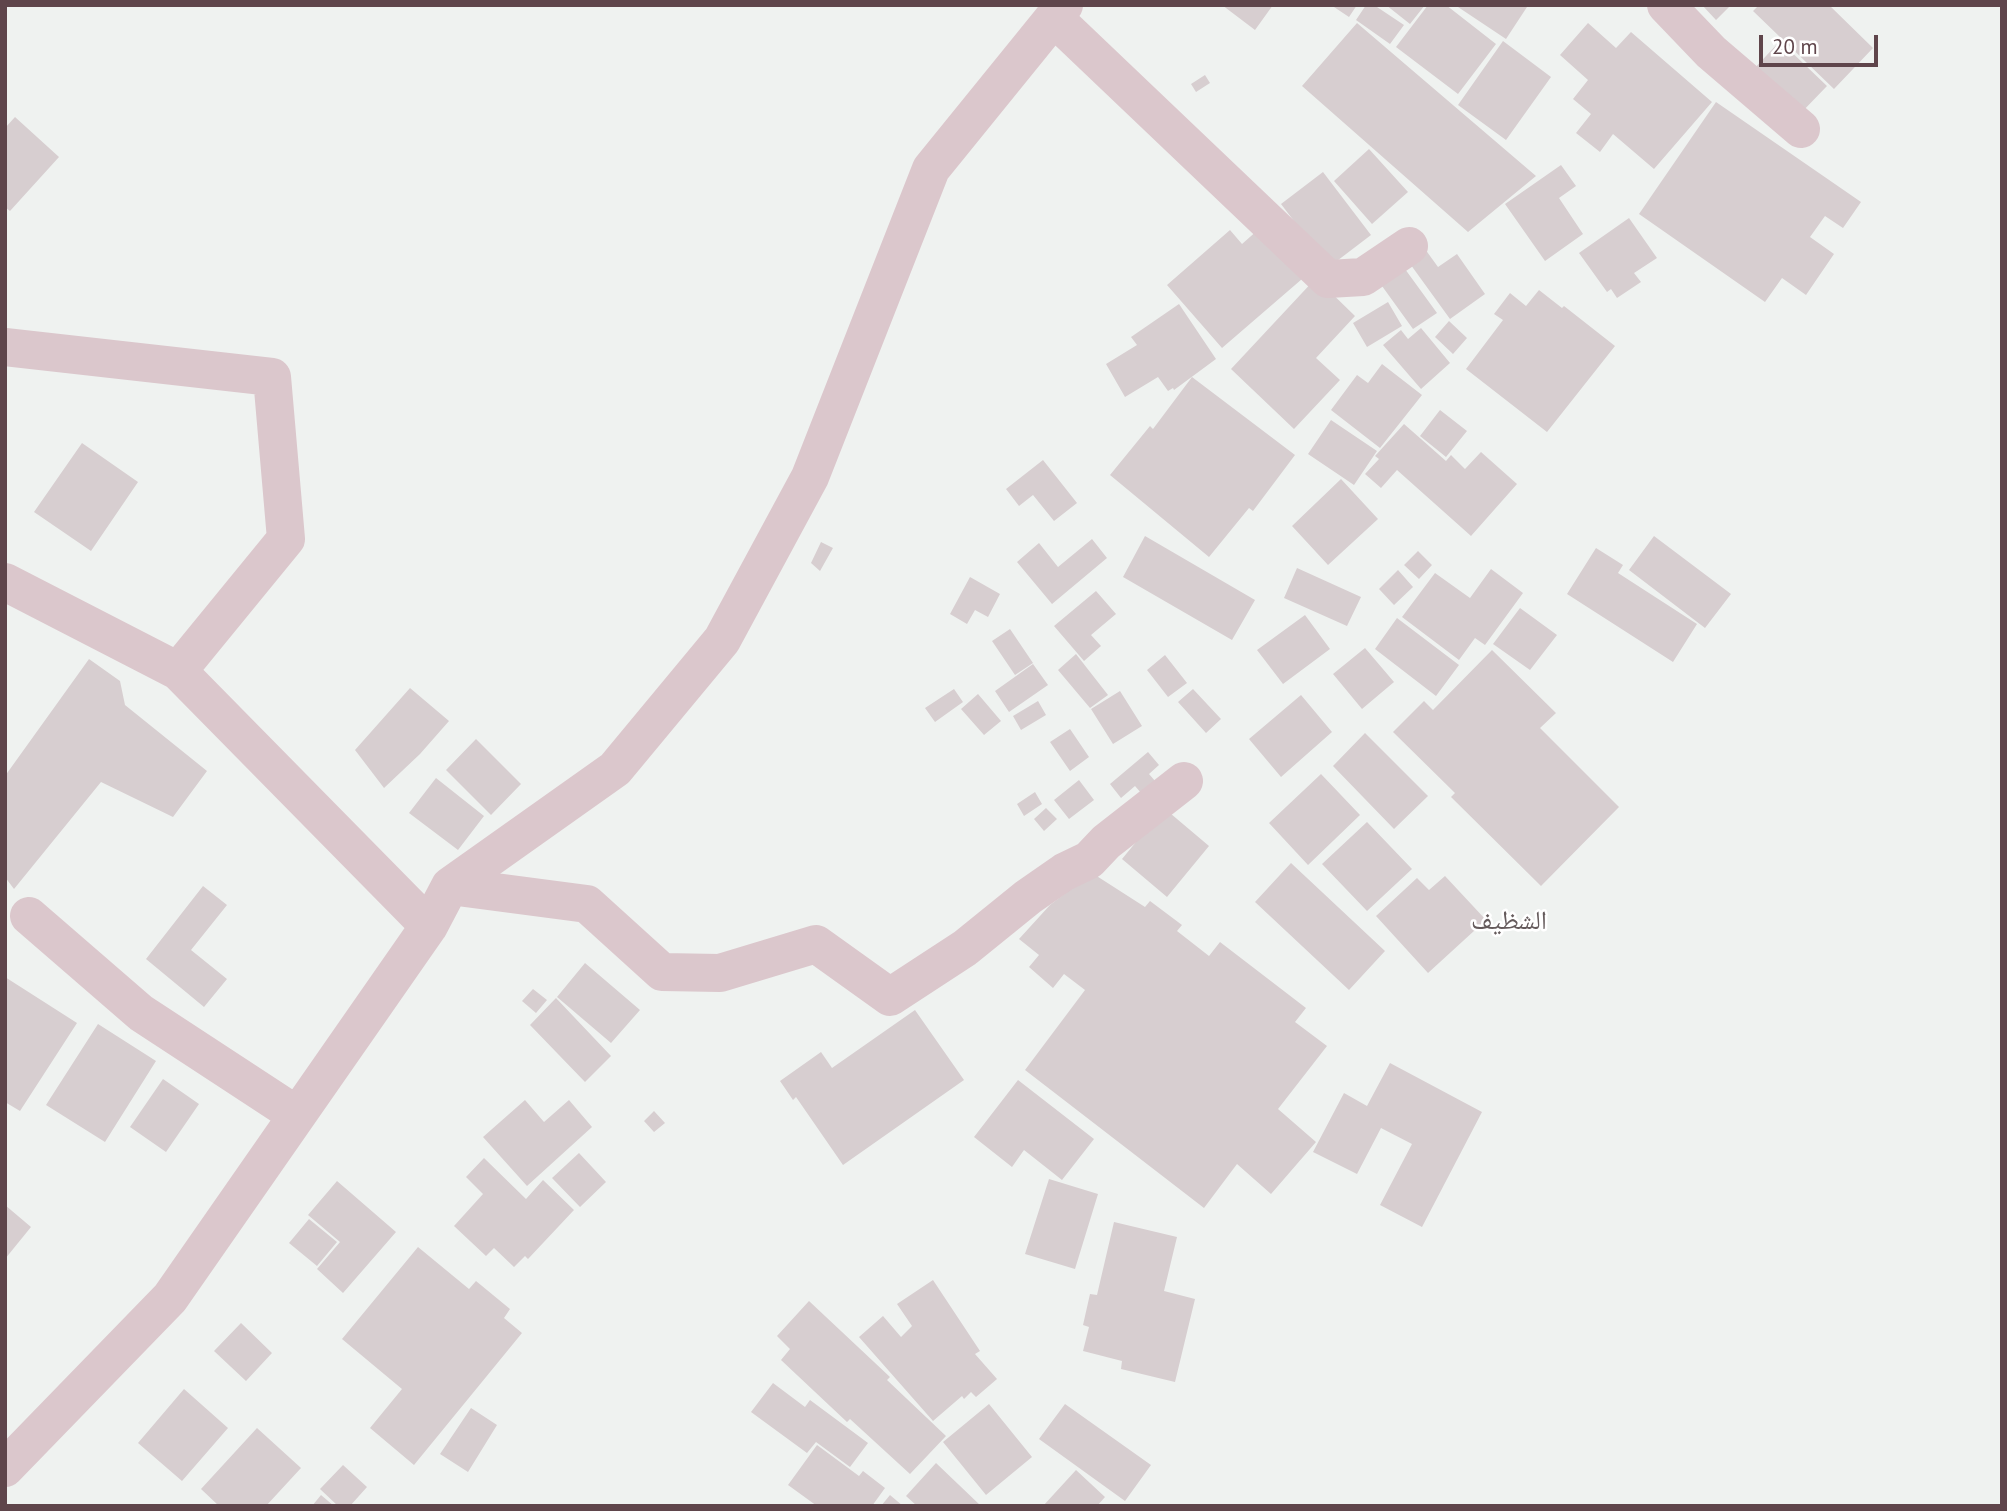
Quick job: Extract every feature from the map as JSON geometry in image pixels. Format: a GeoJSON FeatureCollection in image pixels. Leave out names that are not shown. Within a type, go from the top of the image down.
{"type":"FeatureCollection","features":[{"type":"Feature","properties":{"kind":"street"},"geometry":{"type":"LineString","coordinates":[[1666,5],[1711,52],[1801,129]]}},
{"type":"Feature","properties":{"kind":"street"},"geometry":{"type":"LineString","coordinates":[[5,1468],[170,1298],[429,926],[450,886],[615,769],[722,640],[810,477],[931,169],[1059,11],[1328,279],[1363,277],[1409,246]]}},
{"type":"Feature","properties":{"kind":"street"},"geometry":{"type":"LineString","coordinates":[[5,346],[272,377],[286,539],[178,671]]}},
{"type":"Feature","properties":{"kind":"street"},"geometry":{"type":"LineString","coordinates":[[5,582],[178,671],[429,926]]}},
{"type":"Feature","properties":{"kind":"street"},"geometry":{"type":"LineString","coordinates":[[450,886],[587,904],[662,972],[720,973],[816,944],[890,997],[965,948],[1064,872],[1089,860],[1107,842],[1184,781]]}},
{"type":"Feature","properties":{"kind":"street"},"geometry":{"type":"LineString","coordinates":[[29,916],[141,1013],[283,1106],[298,1113]]}},
{"type":"Feature","properties":{"kind":"building"},"geometry":{"type":"Polygon","coordinates":[[[1222,5],[1273,5],[1255,30],[1222,5]]]}},
{"type":"Feature","properties":{"kind":"building"},"geometry":{"type":"Polygon","coordinates":[[[1331,5],[1357,5],[1349,17],[1331,5]]]}},
{"type":"Feature","properties":{"kind":"building"},"geometry":{"type":"Polygon","coordinates":[[[1366,5],[1374,5],[1404,25],[1390,44],[1356,20],[1366,5]]]}},
{"type":"Feature","properties":{"kind":"building"},"geometry":{"type":"Polygon","coordinates":[[[1386,5],[1425,5],[1410,24],[1386,5]]]}},
{"type":"Feature","properties":{"kind":"building"},"geometry":{"type":"Polygon","coordinates":[[[1428,5],[1446,5],[1496,44],[1458,94],[1396,47],[1428,5]]]}},
{"type":"Feature","properties":{"kind":"building"},"geometry":{"type":"Polygon","coordinates":[[[1455,5],[1525,5],[1527,7],[1506,39],[1455,5]]]}},
{"type":"Feature","properties":{"kind":"building"},"geometry":{"type":"Polygon","coordinates":[[[1702,5],[1731,5],[1716,20],[1702,5]]]}},
{"type":"Feature","properties":{"kind":"building"},"geometry":{"type":"Polygon","coordinates":[[[1759,5],[1829,5],[1873,48],[1834,89],[1753,11],[1759,5]]]}},
{"type":"Feature","properties":{"kind":"building"},"geometry":{"type":"Polygon","coordinates":[[[1357,23],[1536,176],[1468,232],[1302,86],[1357,23]]]}},
{"type":"Feature","properties":{"kind":"building"},"geometry":{"type":"Polygon","coordinates":[[[1588,23],[1616,48],[1631,32],[1712,102],[1654,169],[1613,134],[1600,152],[1576,133],[1591,114],[1573,99],[1588,80],[1560,55],[1588,23]]]}},
{"type":"Feature","properties":{"kind":"building"},"geometry":{"type":"Polygon","coordinates":[[[1503,41],[1551,77],[1506,140],[1458,105],[1503,41]]]}},
{"type":"Feature","properties":{"kind":"building"},"geometry":{"type":"Polygon","coordinates":[[[1780,41],[1827,86],[1799,115],[1752,71],[1780,41]]]}},
{"type":"Feature","properties":{"kind":"building"},"geometry":{"type":"Polygon","coordinates":[[[1205,75],[1210,83],[1196,92],[1191,84],[1205,75]]]}},
{"type":"Feature","properties":{"kind":"building"},"geometry":{"type":"Polygon","coordinates":[[[1716,102],[1861,202],[1843,228],[1825,216],[1810,237],[1834,254],[1806,295],[1782,278],[1765,302],[1639,214],[1716,102]]]}},
{"type":"Feature","properties":{"kind":"building"},"geometry":{"type":"Polygon","coordinates":[[[15,117],[59,157],[10,211],[5,207],[5,128],[15,117]]]}},
{"type":"Feature","properties":{"kind":"building"},"geometry":{"type":"Polygon","coordinates":[[[1369,149],[1408,192],[1372,224],[1334,181],[1369,149]]]}},
{"type":"Feature","properties":{"kind":"building"},"geometry":{"type":"Polygon","coordinates":[[[1561,165],[1576,186],[1559,198],[1583,234],[1545,261],[1505,204],[1561,165]]]}},
{"type":"Feature","properties":{"kind":"building"},"geometry":{"type":"Polygon","coordinates":[[[1323,172],[1371,235],[1329,267],[1281,204],[1323,172]]]}},
{"type":"Feature","properties":{"kind":"building"},"geometry":{"type":"Polygon","coordinates":[[[1629,218],[1657,258],[1634,273],[1641,282],[1617,298],[1611,289],[1607,292],[1579,253],[1629,218]]]}},
{"type":"Feature","properties":{"kind":"building"},"geometry":{"type":"Polygon","coordinates":[[[1259,229],[1302,279],[1222,348],[1167,285],[1230,230],[1242,244],[1259,229]]]}},
{"type":"Feature","properties":{"kind":"building"},"geometry":{"type":"Polygon","coordinates":[[[1425,249],[1438,267],[1457,254],[1485,294],[1450,319],[1408,261],[1425,249]]]}},
{"type":"Feature","properties":{"kind":"building"},"geometry":{"type":"Polygon","coordinates":[[[1405,269],[1437,313],[1413,329],[1382,286],[1405,269]]]}},
{"type":"Feature","properties":{"kind":"building"},"geometry":{"type":"Polygon","coordinates":[[[1316,278],[1355,316],[1316,358],[1340,380],[1294,429],[1231,369],[1316,278]]]}},
{"type":"Feature","properties":{"kind":"building"},"geometry":{"type":"Polygon","coordinates":[[[1539,290],[1615,346],[1547,432],[1466,369],[1503,320],[1494,314],[1510,293],[1526,306],[1539,290]]]}},
{"type":"Feature","properties":{"kind":"building"},"geometry":{"type":"Polygon","coordinates":[[[1388,302],[1402,326],[1367,347],[1353,323],[1388,302]]]}},
{"type":"Feature","properties":{"kind":"building"},"geometry":{"type":"Polygon","coordinates":[[[1179,304],[1216,359],[1174,390],[1173,388],[1168,391],[1158,377],[1125,397],[1106,364],[1137,345],[1131,337],[1179,304]]]}},
{"type":"Feature","properties":{"kind":"building"},"geometry":{"type":"Polygon","coordinates":[[[1449,321],[1467,338],[1453,354],[1435,337],[1449,321]]]}},
{"type":"Feature","properties":{"kind":"building"},"geometry":{"type":"Polygon","coordinates":[[[1421,328],[1450,363],[1421,389],[1383,345],[1401,330],[1408,339],[1421,328]]]}},
{"type":"Feature","properties":{"kind":"building"},"geometry":{"type":"Polygon","coordinates":[[[1382,364],[1422,395],[1380,448],[1331,410],[1357,375],[1368,383],[1382,364]]]}},
{"type":"Feature","properties":{"kind":"building"},"geometry":{"type":"Polygon","coordinates":[[[1192,377],[1295,455],[1253,511],[1249,508],[1209,557],[1110,475],[1150,426],[1153,429],[1192,377]]]}},
{"type":"Feature","properties":{"kind":"building"},"geometry":{"type":"Polygon","coordinates":[[[1440,410],[1467,431],[1446,457],[1420,436],[1440,410]]]}},
{"type":"Feature","properties":{"kind":"building"},"geometry":{"type":"Polygon","coordinates":[[[1331,420],[1377,451],[1354,485],[1308,454],[1331,420]]]}},
{"type":"Feature","properties":{"kind":"building"},"geometry":{"type":"Polygon","coordinates":[[[1404,424],[1446,461],[1451,455],[1465,469],[1481,452],[1517,484],[1471,536],[1397,470],[1381,488],[1365,474],[1379,459],[1375,456],[1404,424]]]}},
{"type":"Feature","properties":{"kind":"building"},"geometry":{"type":"Polygon","coordinates":[[[82,443],[138,482],[91,551],[34,512],[82,443]]]}},
{"type":"Feature","properties":{"kind":"building"},"geometry":{"type":"Polygon","coordinates":[[[1043,460],[1077,503],[1054,521],[1033,495],[1019,506],[1006,489],[1043,460]]]}},
{"type":"Feature","properties":{"kind":"building"},"geometry":{"type":"Polygon","coordinates":[[[1341,479],[1378,519],[1328,565],[1292,526],[1341,479]]]}},
{"type":"Feature","properties":{"kind":"building"},"geometry":{"type":"Polygon","coordinates":[[[1145,536],[1255,600],[1232,640],[1123,577],[1145,536]]]}},
{"type":"Feature","properties":{"kind":"building"},"geometry":{"type":"Polygon","coordinates":[[[1654,536],[1731,594],[1705,628],[1629,570],[1654,536]]]}},
{"type":"Feature","properties":{"kind":"building"},"geometry":{"type":"Polygon","coordinates":[[[1092,539],[1107,558],[1052,604],[1017,562],[1039,543],[1058,567],[1092,539]]]}},
{"type":"Feature","properties":{"kind":"building"},"geometry":{"type":"Polygon","coordinates":[[[821,542],[833,548],[820,571],[811,563],[821,542]]]}},
{"type":"Feature","properties":{"kind":"building"},"geometry":{"type":"Polygon","coordinates":[[[1596,548],[1623,565],[1618,573],[1697,624],[1673,662],[1567,594],[1596,548]]]}},
{"type":"Feature","properties":{"kind":"building"},"geometry":{"type":"Polygon","coordinates":[[[1418,551],[1432,565],[1419,579],[1404,565],[1418,551]]]}},
{"type":"Feature","properties":{"kind":"building"},"geometry":{"type":"Polygon","coordinates":[[[1297,568],[1361,597],[1347,626],[1284,598],[1297,568]]]}},
{"type":"Feature","properties":{"kind":"building"},"geometry":{"type":"Polygon","coordinates":[[[1491,569],[1523,593],[1485,645],[1475,638],[1459,660],[1402,617],[1435,573],[1470,598],[1491,569]]]}},
{"type":"Feature","properties":{"kind":"building"},"geometry":{"type":"Polygon","coordinates":[[[1398,570],[1413,587],[1394,605],[1379,589],[1398,570]]]}},
{"type":"Feature","properties":{"kind":"building"},"geometry":{"type":"Polygon","coordinates":[[[970,577],[1000,594],[988,617],[975,610],[967,624],[950,614],[970,577]]]}},
{"type":"Feature","properties":{"kind":"building"},"geometry":{"type":"Polygon","coordinates":[[[1096,591],[1116,614],[1091,635],[1101,646],[1084,661],[1054,626],[1096,591]]]}},
{"type":"Feature","properties":{"kind":"building"},"geometry":{"type":"Polygon","coordinates":[[[1520,608],[1557,635],[1530,670],[1493,644],[1520,608]]]}},
{"type":"Feature","properties":{"kind":"building"},"geometry":{"type":"Polygon","coordinates":[[[1305,615],[1330,649],[1283,684],[1257,650],[1305,615]]]}},
{"type":"Feature","properties":{"kind":"building"},"geometry":{"type":"Polygon","coordinates":[[[1397,618],[1459,665],[1436,696],[1375,649],[1397,618]]]}},
{"type":"Feature","properties":{"kind":"building"},"geometry":{"type":"Polygon","coordinates":[[[1010,629],[1033,663],[1015,675],[992,641],[1010,629]]]}},
{"type":"Feature","properties":{"kind":"building"},"geometry":{"type":"Polygon","coordinates":[[[1365,648],[1394,682],[1362,709],[1333,674],[1365,648]]]}},
{"type":"Feature","properties":{"kind":"building"},"geometry":{"type":"Polygon","coordinates":[[[1492,650],[1556,713],[1540,728],[1619,807],[1541,886],[1451,797],[1455,793],[1393,732],[1424,701],[1433,710],[1492,650]]]}},
{"type":"Feature","properties":{"kind":"building"},"geometry":{"type":"Polygon","coordinates":[[[1076,654],[1108,695],[1090,708],[1058,670],[1076,654]]]}},
{"type":"Feature","properties":{"kind":"building"},"geometry":{"type":"Polygon","coordinates":[[[1165,655],[1187,683],[1168,697],[1147,670],[1165,655]]]}},
{"type":"Feature","properties":{"kind":"building"},"geometry":{"type":"Polygon","coordinates":[[[89,659],[120,681],[125,705],[207,771],[173,817],[101,782],[14,889],[5,877],[5,776],[89,659]]]}},
{"type":"Feature","properties":{"kind":"building"},"geometry":{"type":"Polygon","coordinates":[[[1033,664],[1048,685],[1009,712],[995,691],[1033,664]]]}},
{"type":"Feature","properties":{"kind":"building"},"geometry":{"type":"Polygon","coordinates":[[[410,688],[449,721],[420,754],[384,788],[355,750],[410,688]]]}},
{"type":"Feature","properties":{"kind":"building"},"geometry":{"type":"Polygon","coordinates":[[[954,689],[963,702],[935,722],[925,708],[954,689]]]}},
{"type":"Feature","properties":{"kind":"building"},"geometry":{"type":"Polygon","coordinates":[[[1193,689],[1221,719],[1206,733],[1178,702],[1193,689]]]}},
{"type":"Feature","properties":{"kind":"building"},"geometry":{"type":"Polygon","coordinates":[[[1120,691],[1142,726],[1113,744],[1091,709],[1120,691]]]}},
{"type":"Feature","properties":{"kind":"building"},"geometry":{"type":"Polygon","coordinates":[[[978,694],[1001,721],[984,735],[961,709],[978,694]]]}},
{"type":"Feature","properties":{"kind":"building"},"geometry":{"type":"Polygon","coordinates":[[[1301,695],[1332,732],[1281,777],[1249,739],[1301,695]]]}},
{"type":"Feature","properties":{"kind":"building"},"geometry":{"type":"Polygon","coordinates":[[[1038,701],[1046,715],[1021,730],[1013,716],[1038,701]]]}},
{"type":"Feature","properties":{"kind":"building"},"geometry":{"type":"Polygon","coordinates":[[[1070,729],[1089,757],[1070,771],[1050,742],[1070,729]]]}},
{"type":"Feature","properties":{"kind":"building"},"geometry":{"type":"Polygon","coordinates":[[[1365,733],[1428,796],[1394,829],[1333,766],[1365,733]]]}},
{"type":"Feature","properties":{"kind":"building"},"geometry":{"type":"Polygon","coordinates":[[[476,739],[521,784],[491,815],[446,770],[476,739]]]}},
{"type":"Feature","properties":{"kind":"building"},"geometry":{"type":"Polygon","coordinates":[[[1148,752],[1159,765],[1149,774],[1162,789],[1148,801],[1135,786],[1121,798],[1110,784],[1148,752]]]}},
{"type":"Feature","properties":{"kind":"building"},"geometry":{"type":"Polygon","coordinates":[[[1321,774],[1360,815],[1308,865],[1269,823],[1321,774]]]}},
{"type":"Feature","properties":{"kind":"building"},"geometry":{"type":"Polygon","coordinates":[[[436,778],[484,816],[458,850],[409,813],[436,778]]]}},
{"type":"Feature","properties":{"kind":"building"},"geometry":{"type":"Polygon","coordinates":[[[1079,780],[1094,800],[1069,819],[1054,800],[1079,780]]]}},
{"type":"Feature","properties":{"kind":"building"},"geometry":{"type":"Polygon","coordinates":[[[1035,792],[1042,804],[1024,816],[1017,804],[1035,792]]]}},
{"type":"Feature","properties":{"kind":"building"},"geometry":{"type":"Polygon","coordinates":[[[1046,808],[1057,819],[1044,831],[1034,819],[1046,808]]]}},
{"type":"Feature","properties":{"kind":"building"},"geometry":{"type":"Polygon","coordinates":[[[1164,808],[1209,846],[1167,897],[1122,859],[1164,808]]]}},
{"type":"Feature","properties":{"kind":"building"},"geometry":{"type":"Polygon","coordinates":[[[1367,822],[1412,869],[1367,911],[1322,864],[1367,822]]]}},
{"type":"Feature","properties":{"kind":"building"},"geometry":{"type":"Polygon","coordinates":[[[1291,863],[1385,951],[1349,990],[1255,902],[1291,863]]]}},
{"type":"Feature","properties":{"kind":"building"},"geometry":{"type":"Polygon","coordinates":[[[1092,873],[1145,907],[1150,901],[1182,925],[1177,931],[1209,956],[1220,942],[1306,1008],[1295,1022],[1327,1046],[1278,1109],[1316,1142],[1271,1194],[1237,1164],[1204,1208],[1025,1070],[1085,990],[1064,974],[1053,988],[1029,967],[1039,955],[1019,939],[1050,905],[1092,873]]]}},
{"type":"Feature","properties":{"kind":"building"},"geometry":{"type":"Polygon","coordinates":[[[1445,876],[1486,920],[1428,973],[1376,916],[1417,878],[1429,890],[1445,876]]]}},
{"type":"Feature","properties":{"kind":"building"},"geometry":{"type":"Polygon","coordinates":[[[203,886],[227,905],[191,950],[227,979],[204,1007],[146,959],[203,886]]]}},
{"type":"Feature","properties":{"kind":"building"},"geometry":{"type":"Polygon","coordinates":[[[585,963],[640,1010],[611,1043],[557,997],[585,963]]]}},
{"type":"Feature","properties":{"kind":"building"},"geometry":{"type":"Polygon","coordinates":[[[5,977],[77,1023],[20,1111],[5,1102],[5,977]]]}},
{"type":"Feature","properties":{"kind":"building"},"geometry":{"type":"Polygon","coordinates":[[[533,989],[547,1000],[536,1013],[522,1001],[533,989]]]}},
{"type":"Feature","properties":{"kind":"building"},"geometry":{"type":"Polygon","coordinates":[[[556,998],[611,1056],[585,1082],[530,1025],[556,998]]]}},
{"type":"Feature","properties":{"kind":"building"},"geometry":{"type":"Polygon","coordinates":[[[915,1010],[964,1080],[843,1165],[796,1097],[793,1100],[780,1081],[821,1052],[832,1068],[915,1010]]]}},
{"type":"Feature","properties":{"kind":"building"},"geometry":{"type":"Polygon","coordinates":[[[98,1024],[156,1061],[105,1142],[46,1105],[98,1024]]]}},
{"type":"Feature","properties":{"kind":"building"},"geometry":{"type":"Polygon","coordinates":[[[1390,1063],[1482,1112],[1422,1227],[1380,1205],[1412,1144],[1381,1128],[1357,1174],[1313,1152],[1344,1093],[1367,1106],[1390,1063]]]}},
{"type":"Feature","properties":{"kind":"building"},"geometry":{"type":"Polygon","coordinates":[[[163,1079],[199,1104],[166,1152],[130,1127],[163,1079]]]}},
{"type":"Feature","properties":{"kind":"building"},"geometry":{"type":"Polygon","coordinates":[[[1018,1080],[1094,1139],[1062,1180],[1024,1150],[1012,1167],[974,1137],[1018,1080]]]}},
{"type":"Feature","properties":{"kind":"building"},"geometry":{"type":"Polygon","coordinates":[[[525,1100],[544,1122],[569,1100],[592,1127],[527,1186],[483,1137],[525,1100]]]}},
{"type":"Feature","properties":{"kind":"building"},"geometry":{"type":"Polygon","coordinates":[[[654,1111],[665,1123],[654,1132],[644,1121],[654,1111]]]}},
{"type":"Feature","properties":{"kind":"building"},"geometry":{"type":"Polygon","coordinates":[[[579,1153],[606,1182],[580,1207],[552,1178],[579,1153]]]}},
{"type":"Feature","properties":{"kind":"building"},"geometry":{"type":"Polygon","coordinates":[[[484,1158],[526,1199],[543,1180],[574,1210],[528,1259],[525,1256],[514,1267],[494,1248],[486,1256],[454,1226],[483,1194],[466,1177],[484,1158]]]}},
{"type":"Feature","properties":{"kind":"building"},"geometry":{"type":"Polygon","coordinates":[[[1049,1179],[1098,1194],[1075,1269],[1025,1254],[1049,1179]]]}},
{"type":"Feature","properties":{"kind":"building"},"geometry":{"type":"Polygon","coordinates":[[[337,1181],[396,1232],[343,1293],[317,1269],[340,1242],[308,1215],[337,1181]]]}},
{"type":"Feature","properties":{"kind":"building"},"geometry":{"type":"Polygon","coordinates":[[[5,1205],[31,1227],[5,1259],[5,1205]]]}},
{"type":"Feature","properties":{"kind":"building"},"geometry":{"type":"Polygon","coordinates":[[[309,1219],[337,1242],[317,1266],[289,1243],[309,1219]]]}},
{"type":"Feature","properties":{"kind":"building"},"geometry":{"type":"Polygon","coordinates":[[[1114,1222],[1177,1237],[1164,1291],[1195,1299],[1175,1382],[1121,1369],[1122,1361],[1083,1351],[1089,1327],[1083,1325],[1090,1294],[1097,1295],[1114,1222]]]}},
{"type":"Feature","properties":{"kind":"building"},"geometry":{"type":"Polygon","coordinates":[[[418,1247],[469,1289],[476,1281],[510,1309],[504,1318],[522,1333],[414,1465],[370,1428],[402,1389],[342,1339],[418,1247]]]}},
{"type":"Feature","properties":{"kind":"building"},"geometry":{"type":"Polygon","coordinates":[[[933,1280],[980,1351],[975,1354],[997,1379],[976,1397],[971,1392],[964,1399],[962,1396],[933,1421],[859,1337],[883,1316],[901,1337],[912,1326],[897,1304],[933,1280]]]}},
{"type":"Feature","properties":{"kind":"building"},"geometry":{"type":"Polygon","coordinates":[[[809,1301],[890,1377],[887,1380],[946,1436],[910,1474],[850,1419],[847,1422],[781,1360],[790,1349],[777,1336],[809,1301]]]}},
{"type":"Feature","properties":{"kind":"building"},"geometry":{"type":"Polygon","coordinates":[[[241,1323],[272,1353],[246,1381],[214,1351],[241,1323]]]}},
{"type":"Feature","properties":{"kind":"building"},"geometry":{"type":"Polygon","coordinates":[[[773,1383],[805,1407],[810,1400],[868,1443],[850,1467],[816,1442],[807,1453],[751,1412],[773,1383]]]}},
{"type":"Feature","properties":{"kind":"building"},"geometry":{"type":"Polygon","coordinates":[[[184,1389],[228,1428],[182,1481],[138,1443],[184,1389]]]}},
{"type":"Feature","properties":{"kind":"building"},"geometry":{"type":"Polygon","coordinates":[[[989,1404],[1032,1457],[986,1495],[943,1442],[989,1404]]]}},
{"type":"Feature","properties":{"kind":"building"},"geometry":{"type":"Polygon","coordinates":[[[1065,1404],[1151,1465],[1125,1501],[1039,1439],[1065,1404]]]}},
{"type":"Feature","properties":{"kind":"building"},"geometry":{"type":"Polygon","coordinates":[[[471,1408],[497,1425],[468,1472],[440,1454],[471,1408]]]}},
{"type":"Feature","properties":{"kind":"building"},"geometry":{"type":"Polygon","coordinates":[[[257,1428],[301,1468],[266,1506],[219,1506],[201,1489],[257,1428]]]}},
{"type":"Feature","properties":{"kind":"building"},"geometry":{"type":"Polygon","coordinates":[[[817,1445],[859,1476],[863,1471],[885,1488],[872,1506],[817,1506],[788,1485],[817,1445]]]}},
{"type":"Feature","properties":{"kind":"building"},"geometry":{"type":"Polygon","coordinates":[[[936,1463],[981,1506],[917,1506],[906,1496],[936,1463]]]}},
{"type":"Feature","properties":{"kind":"building"},"geometry":{"type":"Polygon","coordinates":[[[343,1465],[367,1487],[350,1506],[338,1506],[320,1489],[343,1465]]]}},
{"type":"Feature","properties":{"kind":"building"},"geometry":{"type":"Polygon","coordinates":[[[1076,1470],[1105,1497],[1097,1506],[1043,1506],[1076,1470]]]}},
{"type":"Feature","properties":{"kind":"building"},"geometry":{"type":"Polygon","coordinates":[[[321,1495],[334,1506],[312,1506],[321,1495]]]}},
{"type":"Feature","properties":{"kind":"building"},"geometry":{"type":"Polygon","coordinates":[[[890,1495],[903,1506],[881,1506],[890,1495]]]}},
{"type":"Feature","properties":{"kind":"district","name":"الشظيف"},"geometry":{"type":"Point","coordinates":[1509,922]}}]}
